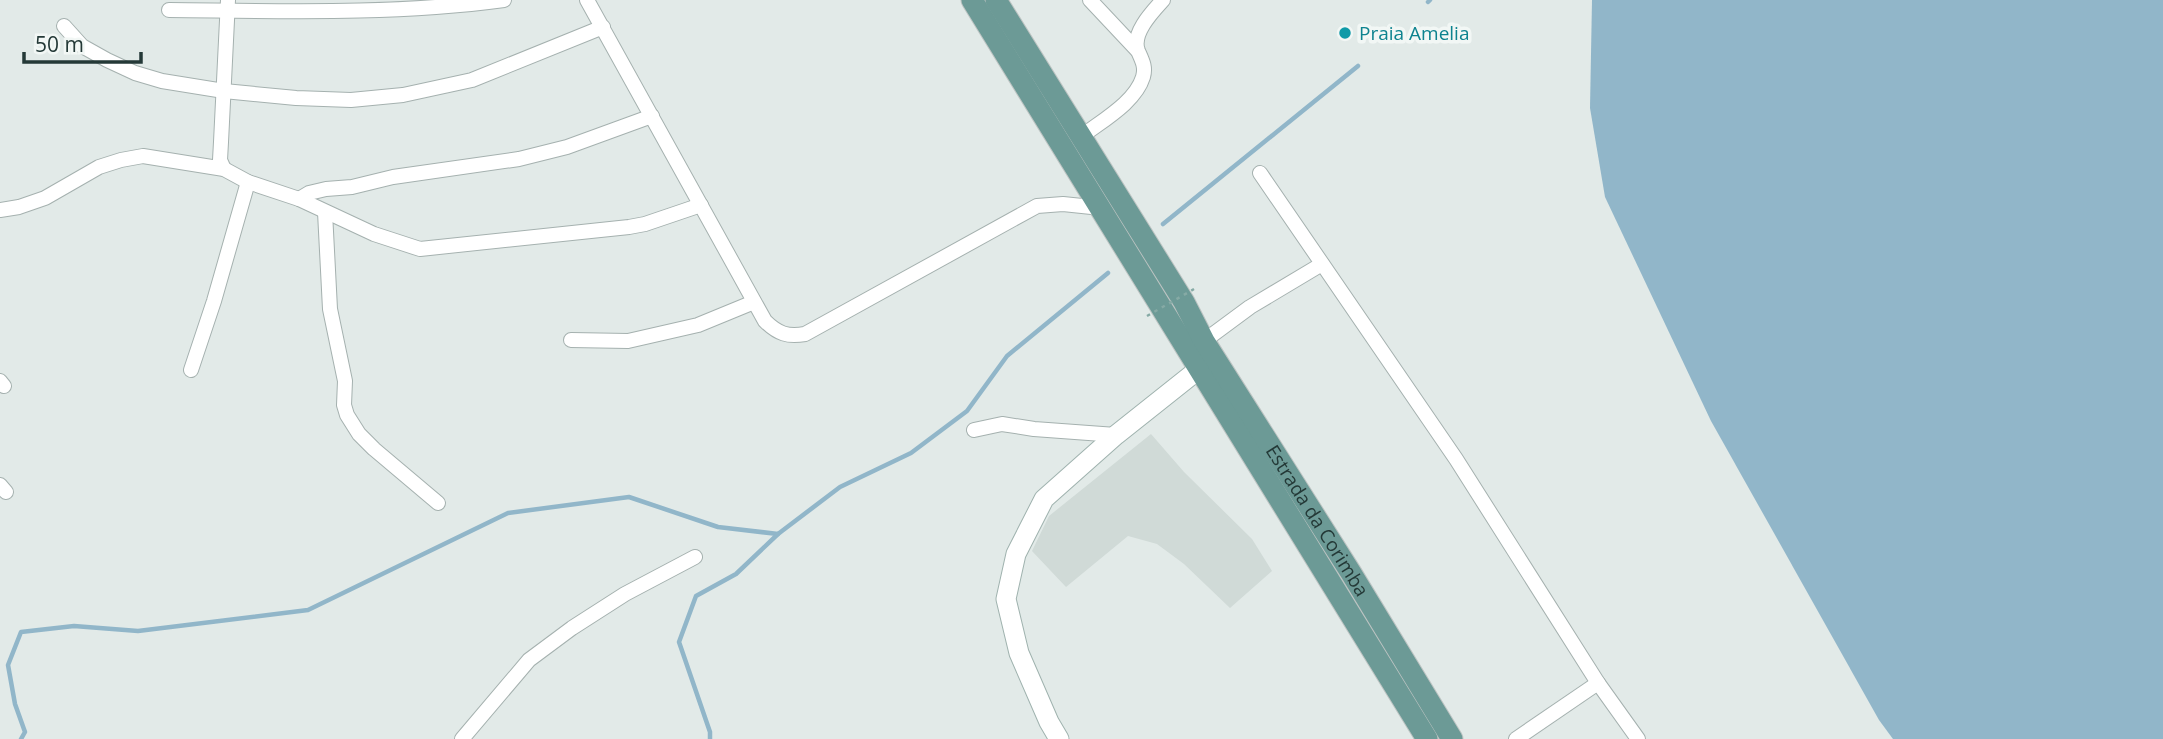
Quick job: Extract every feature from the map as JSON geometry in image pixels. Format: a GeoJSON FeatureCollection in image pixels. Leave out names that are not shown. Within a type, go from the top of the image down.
{"type":"FeatureCollection","features":[{"type":"Feature","properties":{"kind":"main road"},"geometry":{"type":"LineString","coordinates":[[972,0],[1101,208],[1153,309]]}},
{"type":"Feature","properties":{"kind":"main road","name":"Estrada da Corimba"},"geometry":{"type":"LineString","coordinates":[[996,0],[1185,294],[1204,341],[1344,561],[1452,739]]}},
{"type":"Feature","properties":{"kind":"main road","name":"Estrada da Corimba"},"geometry":{"type":"LineString","coordinates":[[1153,309],[1199,369],[1427,739]]}},
{"type":"Feature","properties":{"kind":"street"},"geometry":{"type":"LineString","coordinates":[[169,10],[228,5],[433,7],[503,0]]}},
{"type":"Feature","properties":{"kind":"street"},"geometry":{"type":"LineString","coordinates":[[587,0],[754,302],[765,321],[775,331],[789,336],[805,334],[1037,206],[1063,204],[1101,208]]}},
{"type":"Feature","properties":{"kind":"street"},"geometry":{"type":"LineString","coordinates":[[1090,0],[1137,50]]}},
{"type":"Feature","properties":{"kind":"street"},"geometry":{"type":"LineString","coordinates":[[1081,136],[1134,93],[1143,78],[1144,68],[1136,40],[1145,22],[1163,0]]}},
{"type":"Feature","properties":{"kind":"street"},"geometry":{"type":"LineString","coordinates":[[224,169],[220,160],[228,5]]}},
{"type":"Feature","properties":{"kind":"street"},"geometry":{"type":"LineString","coordinates":[[64,26],[82,46],[135,74],[162,81],[296,99],[351,100],[403,95],[471,80],[603,27]]}},
{"type":"Feature","properties":{"kind":"street"},"geometry":{"type":"LineString","coordinates":[[299,199],[309,192],[519,159],[567,147],[652,116]]}},
{"type":"Feature","properties":{"kind":"street"},"geometry":{"type":"LineString","coordinates":[[0,210],[45,198],[99,167],[143,156],[224,169],[248,182],[299,199],[390,240],[420,249],[629,227],[701,205]]}},
{"type":"Feature","properties":{"kind":"street"},"geometry":{"type":"LineString","coordinates":[[1260,173],[1456,459],[1598,683],[1638,739]]}},
{"type":"Feature","properties":{"kind":"street"},"geometry":{"type":"LineString","coordinates":[[191,370],[248,182]]}},
{"type":"Feature","properties":{"kind":"street"},"geometry":{"type":"LineString","coordinates":[[325,212],[330,309],[345,381],[346,415],[374,449],[438,503]]}},
{"type":"Feature","properties":{"kind":"street"},"geometry":{"type":"LineString","coordinates":[[1204,341],[1250,307],[1322,264]]}},
{"type":"Feature","properties":{"kind":"street"},"geometry":{"type":"LineString","coordinates":[[571,340],[628,341],[698,325],[754,302]]}},
{"type":"Feature","properties":{"kind":"street"},"geometry":{"type":"LineString","coordinates":[[1059,739],[1019,653],[1006,599],[1016,554],[1044,499],[1116,435],[1199,369]]}},
{"type":"Feature","properties":{"kind":"street"},"geometry":{"type":"LineString","coordinates":[[974,430],[1002,424],[1116,435]]}},
{"type":"Feature","properties":{"kind":"street"},"geometry":{"type":"LineString","coordinates":[[462,739],[529,660],[625,594],[695,557]]}},
{"type":"Feature","properties":{"kind":"street"},"geometry":{"type":"LineString","coordinates":[[1517,739],[1598,683]]}},
{"type":"Feature","properties":{"kind":"path"},"geometry":{"type":"LineString","coordinates":[[1153,309],[1185,294]]}},
{"type":"Feature","properties":{"kind":"shaded area"},"geometry":{"type":"Polygon","coordinates":[[[1151,434],[1184,472],[1252,539],[1272,571],[1230,608],[1184,564],[1157,544],[1128,536],[1066,587],[1032,551],[1049,516],[1151,434]]]}},
{"type":"Feature","properties":{"kind":"water"},"geometry":{"type":"Polygon","coordinates":[[[1592,0],[2163,0],[2163,739],[1893,739],[1879,720],[1711,421],[1605,197],[1590,108],[1592,0]]]}},
{"type":"Feature","properties":{"kind":"waterway"},"geometry":{"type":"LineString","coordinates":[[1163,224],[1358,66]]}},
{"type":"Feature","properties":{"kind":"waterway"},"geometry":{"type":"LineString","coordinates":[[21,739],[25,732],[15,704],[8,665],[21,632],[74,626],[138,631],[308,610],[508,513],[629,497],[718,527],[778,534],[840,487],[911,453],[967,411],[1007,356],[1108,273]]}},
{"type":"Feature","properties":{"kind":"waterway"},"geometry":{"type":"LineString","coordinates":[[710,739],[710,732],[679,642],[696,596],[736,574],[778,534]]}},
{"type":"Feature","properties":{"kind":"place","name":"Praia Amelia"},"geometry":{"type":"Point","coordinates":[1345,33]}}]}
